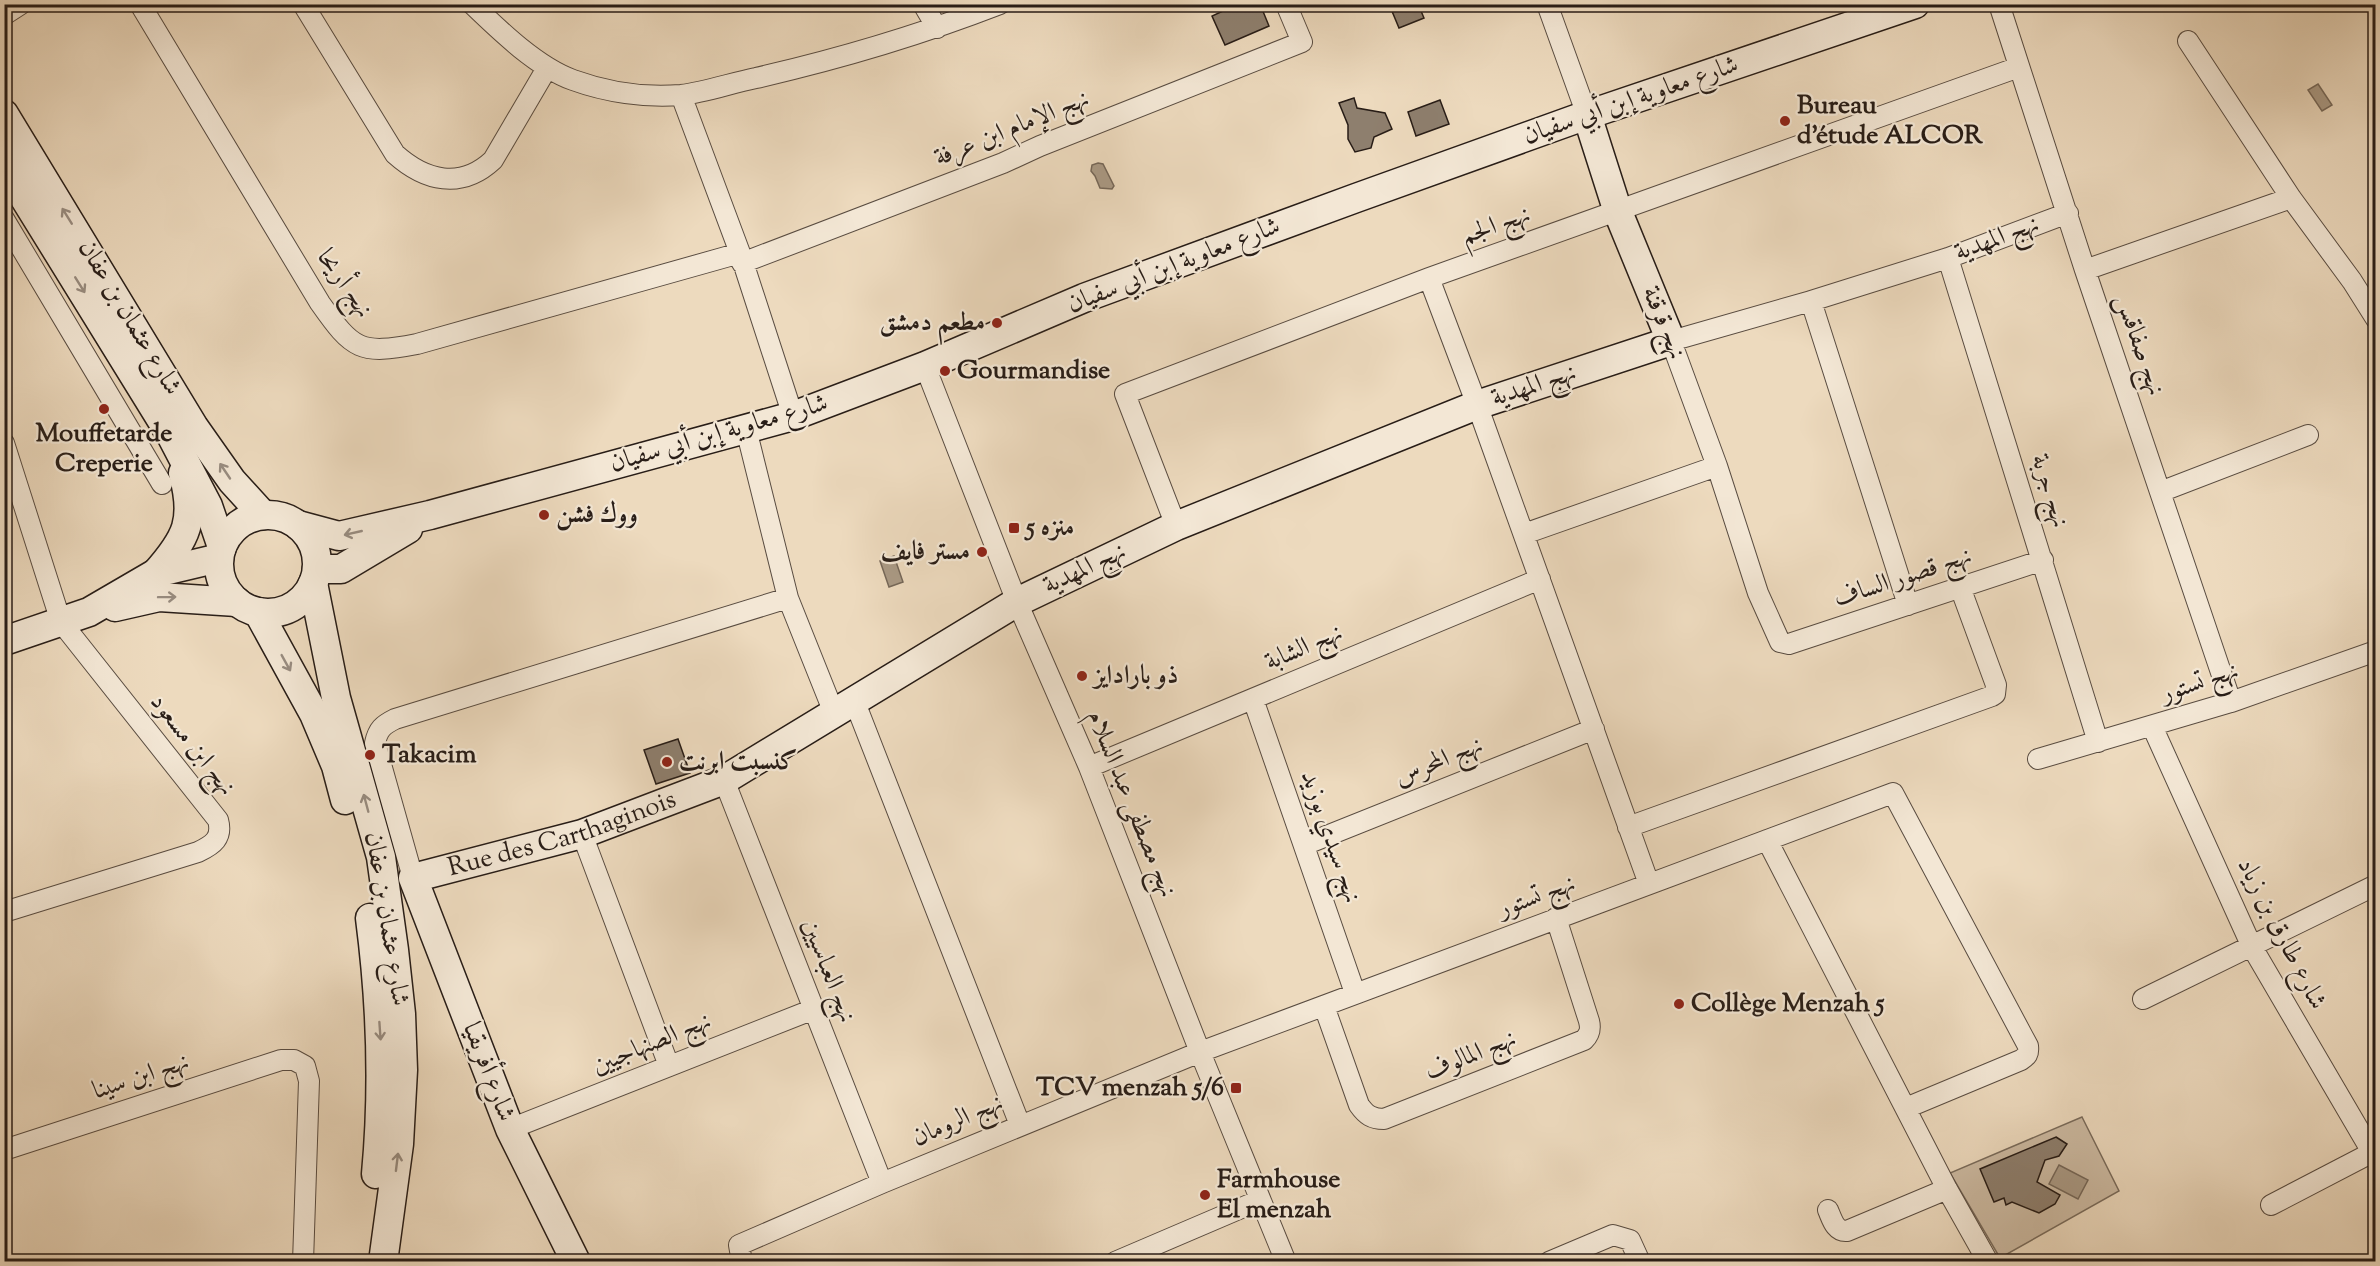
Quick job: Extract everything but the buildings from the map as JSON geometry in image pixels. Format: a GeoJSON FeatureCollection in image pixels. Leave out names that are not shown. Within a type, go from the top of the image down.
{"type":"FeatureCollection","features":[{"type":"Feature","properties":{"kind":"main road","name":"شارع معاوية إبن أبي سفيان"},"geometry":{"type":"LineString","coordinates":[[263,515],[288,519],[298,525],[339,536],[430,516],[793,416],[925,366],[1083,298],[1587,116],[1915,4]]}},
{"type":"Feature","properties":{"kind":"main road","name":"شارع عثمان بن عفان"},"geometry":{"type":"LineString","coordinates":[[4,114],[194,427],[232,481],[263,515]]}},
{"type":"Feature","properties":{"kind":"main road","name":"نهج قرقنة"},"geometry":{"type":"LineString","coordinates":[[1587,116],[1618,212],[1671,341]]}},
{"type":"Feature","properties":{"kind":"main road","name":"شارع عثمان بن عفان"},"geometry":{"type":"LineString","coordinates":[[4,165],[172,437],[208,506],[220,553]]}},
{"type":"Feature","properties":{"kind":"main road","name":"نهج المهدية"},"geometry":{"type":"LineString","coordinates":[[1017,602],[1176,526],[1477,405],[1671,341]]}},
{"type":"Feature","properties":{"kind":"main road"},"geometry":{"type":"LineString","coordinates":[[156,573],[171,556],[188,526],[189,495],[172,437]]}},
{"type":"Feature","properties":{"kind":"main road"},"geometry":{"type":"LineString","coordinates":[[247,607],[226,590],[220,574],[220,553],[228,535],[238,525],[250,518],[263,515]]}},
{"type":"Feature","properties":{"kind":"main road","name":"شارع معاوية إبن أبي سفيان"},"geometry":{"type":"LineString","coordinates":[[315,576],[341,569],[430,516]]}},
{"type":"Feature","properties":{"kind":"main road"},"geometry":{"type":"LineString","coordinates":[[4,641],[89,612],[159,597],[247,607],[271,613],[297,604],[307,595],[315,576],[314,545],[298,525]]}},
{"type":"Feature","properties":{"kind":"main road"},"geometry":{"type":"LineString","coordinates":[[89,612],[156,573],[220,553]]}},
{"type":"Feature","properties":{"kind":"main road","name":"شارع عثمان بن عفان"},"geometry":{"type":"LineString","coordinates":[[315,576],[336,698],[381,857],[401,1014],[403,1070],[399,1144],[383,1262]]}},
{"type":"Feature","properties":{"kind":"main road","name":"Rue des Carthaginois"},"geometry":{"type":"LineString","coordinates":[[413,878],[582,834],[724,780],[1017,602]]}},
{"type":"Feature","properties":{"kind":"main road","name":"شارع عثمان بن عفان"},"geometry":{"type":"LineString","coordinates":[[247,607],[314,714],[332,756],[365,879],[375,953],[381,1054],[379,1140],[373,1215],[364,1262]]}},
{"type":"Feature","properties":{"kind":"main road","name":"شارع أفريقيا"},"geometry":{"type":"LineString","coordinates":[[413,878],[510,1129],[576,1262]]}},
{"type":"Feature","properties":{"kind":"street"},"geometry":{"type":"LineString","coordinates":[[4,15],[21,4]]}},
{"type":"Feature","properties":{"kind":"street","name":"نهج أريحا"},"geometry":{"type":"LineString","coordinates":[[140,4],[320,303],[352,342],[366,349],[382,350],[417,344],[741,258]]}},
{"type":"Feature","properties":{"kind":"street"},"geometry":{"type":"LineString","coordinates":[[303,4],[395,154],[410,168],[426,176],[453,178],[480,172],[493,160],[548,68]]}},
{"type":"Feature","properties":{"kind":"street"},"geometry":{"type":"LineString","coordinates":[[472,4],[548,68],[572,80],[607,90],[681,95],[811,65],[937,28],[999,4]]}},
{"type":"Feature","properties":{"kind":"street"},"geometry":{"type":"LineString","coordinates":[[923,4],[937,28]]}},
{"type":"Feature","properties":{"kind":"street","name":"نهج الإمام ابن عرفة"},"geometry":{"type":"LineString","coordinates":[[741,258],[1003,163],[1040,146],[1302,42],[1286,4]]}},
{"type":"Feature","properties":{"kind":"street","name":"نهج قرقنة"},"geometry":{"type":"LineString","coordinates":[[1547,4],[1587,116]]}},
{"type":"Feature","properties":{"kind":"street","name":"نهج صفاقس"},"geometry":{"type":"LineString","coordinates":[[1999,4],[2085,270],[2231,702]]}},
{"type":"Feature","properties":{"kind":"street"},"geometry":{"type":"LineString","coordinates":[[2188,41],[2291,198],[2352,281],[2376,319]]}},
{"type":"Feature","properties":{"kind":"street","name":"نهج الجم"},"geometry":{"type":"LineString","coordinates":[[1176,526],[1125,394],[1429,278],[2019,67]]}},
{"type":"Feature","properties":{"kind":"street"},"geometry":{"type":"LineString","coordinates":[[681,95],[741,258],[793,416]]}},
{"type":"Feature","properties":{"kind":"street"},"geometry":{"type":"LineString","coordinates":[[2085,270],[2291,198]]}},
{"type":"Feature","properties":{"kind":"street","name":"نهج المهدية"},"geometry":{"type":"LineString","coordinates":[[1671,341],[1811,301],[1948,258],[2068,213]]}},
{"type":"Feature","properties":{"kind":"street"},"geometry":{"type":"LineString","coordinates":[[4,219],[162,484]]}},
{"type":"Feature","properties":{"kind":"street","name":"نهج جربة"},"geometry":{"type":"LineString","coordinates":[[1948,258],[2098,742]]}},
{"type":"Feature","properties":{"kind":"street"},"geometry":{"type":"LineString","coordinates":[[1429,278],[1524,534],[1649,885]]}},
{"type":"Feature","properties":{"kind":"street"},"geometry":{"type":"LineString","coordinates":[[1811,301],[1908,605]]}},
{"type":"Feature","properties":{"kind":"street","name":"نهج قرقنة"},"geometry":{"type":"LineString","coordinates":[[1671,341],[1717,466],[1758,593],[1780,642]]}},
{"type":"Feature","properties":{"kind":"street","name":"نهج مصطفى عبد السلام"},"geometry":{"type":"LineString","coordinates":[[925,366],[1017,602],[1089,767],[1200,1052],[1286,1262]]}},
{"type":"Feature","properties":{"kind":"street"},"geometry":{"type":"LineString","coordinates":[[746,429],[788,598],[844,707],[1020,1125]]}},
{"type":"Feature","properties":{"kind":"street"},"geometry":{"type":"LineString","coordinates":[[2160,492],[2308,435]]}},
{"type":"Feature","properties":{"kind":"street"},"geometry":{"type":"LineString","coordinates":[[4,443],[61,622]]}},
{"type":"Feature","properties":{"kind":"street"},"geometry":{"type":"LineString","coordinates":[[1524,534],[1717,466]]}},
{"type":"Feature","properties":{"kind":"street","name":"نهج قصور الساف"},"geometry":{"type":"LineString","coordinates":[[1780,642],[1789,644],[2043,560]]}},
{"type":"Feature","properties":{"kind":"street","name":"نهج الشابة"},"geometry":{"type":"LineString","coordinates":[[1089,767],[1540,579]]}},
{"type":"Feature","properties":{"kind":"street"},"geometry":{"type":"LineString","coordinates":[[1628,827],[1995,694],[1996,686],[1960,587]]}},
{"type":"Feature","properties":{"kind":"street"},"geometry":{"type":"LineString","coordinates":[[413,878],[375,743],[377,732],[383,725],[395,719],[788,598]]}},
{"type":"Feature","properties":{"kind":"street","name":"نهج ابن مسعود"},"geometry":{"type":"LineString","coordinates":[[4,912],[198,852],[215,842],[219,836],[218,820],[61,622]]}},
{"type":"Feature","properties":{"kind":"street","name":"نهج تستور"},"geometry":{"type":"LineString","coordinates":[[2038,759],[2231,702],[2376,651]]}},
{"type":"Feature","properties":{"kind":"street","name":"نهج سيدي بوزيد"},"geometry":{"type":"LineString","coordinates":[[1253,699],[1355,993]]}},
{"type":"Feature","properties":{"kind":"street","name":"شارع طارق بن زياد"},"geometry":{"type":"LineString","coordinates":[[2152,726],[2252,947],[2373,1156]]}},
{"type":"Feature","properties":{"kind":"street","name":"نهج المحرس"},"geometry":{"type":"LineString","coordinates":[[1304,845],[1594,729]]}},
{"type":"Feature","properties":{"kind":"street","name":"نهج العباسيين"},"geometry":{"type":"LineString","coordinates":[[724,780],[882,1183]]}},
{"type":"Feature","properties":{"kind":"street","name":"نهج تستور"},"geometry":{"type":"LineString","coordinates":[[1200,1052],[1893,793],[2028,1046],[2029,1052],[2021,1060],[1906,1108]]}},
{"type":"Feature","properties":{"kind":"street"},"geometry":{"type":"LineString","coordinates":[[582,834],[669,1066]]}},
{"type":"Feature","properties":{"kind":"street"},"geometry":{"type":"LineString","coordinates":[[1767,840],[1947,1190],[1988,1262]]}},
{"type":"Feature","properties":{"kind":"street"},"geometry":{"type":"LineString","coordinates":[[2143,999],[2376,885]]}},
{"type":"Feature","properties":{"kind":"street","name":"نهج المالوف"},"geometry":{"type":"LineString","coordinates":[[1324,1006],[1359,1105],[1374,1119],[1384,1119],[1584,1040],[1588,1036],[1589,1021],[1556,918]]}},
{"type":"Feature","properties":{"kind":"street","name":"نهج الصنهاجيين"},"geometry":{"type":"LineString","coordinates":[[510,1129],[814,1009]]}},
{"type":"Feature","properties":{"kind":"street","name":"نهج الرومان"},"geometry":{"type":"LineString","coordinates":[[741,1253],[882,1183],[1200,1052]]}},
{"type":"Feature","properties":{"kind":"street","name":"نهج ابن سينا"},"geometry":{"type":"LineString","coordinates":[[4,1150],[281,1060],[294,1060],[305,1066],[309,1081],[303,1262]]}},
{"type":"Feature","properties":{"kind":"street"},"geometry":{"type":"LineString","coordinates":[[2271,1205],[2373,1156]]}},
{"type":"Feature","properties":{"kind":"street"},"geometry":{"type":"LineString","coordinates":[[1828,1210],[1836,1227],[1847,1231],[1947,1190]]}},
{"type":"Feature","properties":{"kind":"street"},"geometry":{"type":"LineString","coordinates":[[1115,1262],[1260,1200]]}},
{"type":"Feature","properties":{"kind":"street"},"geometry":{"type":"LineString","coordinates":[[1549,1262],[1613,1235],[1630,1240],[1640,1262]]}},
{"type":"Feature","properties":{"kind":"shaded area"},"geometry":{"type":"Polygon","coordinates":[[[2318,84],[2332,105],[2322,111],[2308,90],[2318,84]]]}},
{"type":"Feature","properties":{"kind":"shaded area"},"geometry":{"type":"Polygon","coordinates":[[[1103,164],[1114,186],[1112,189],[1100,188],[1091,171],[1092,165],[1103,164]]]}},
{"type":"Feature","properties":{"kind":"shaded area"},"geometry":{"type":"Polygon","coordinates":[[[894,556],[903,582],[889,587],[880,561],[894,556]]]}},
{"type":"Feature","properties":{"kind":"shaded area"},"geometry":{"type":"Polygon","coordinates":[[[2082,1117],[2119,1191],[2000,1258],[1950,1173],[2082,1117]]]}},
{"type":"Feature","properties":{"kind":"shaded area"},"geometry":{"type":"Polygon","coordinates":[[[2059,1165],[2088,1180],[2078,1199],[2049,1184],[2059,1165]]]}},
{"type":"Feature","properties":{"kind":"place","name":"Bureau d'étude ALCOR"},"geometry":{"type":"Point","coordinates":[1785,121]}},
{"type":"Feature","properties":{"kind":"place","name":"مطعم دمشق"},"geometry":{"type":"Point","coordinates":[997,323]}},
{"type":"Feature","properties":{"kind":"place","name":"Gourmandise"},"geometry":{"type":"Point","coordinates":[945,371]}},
{"type":"Feature","properties":{"kind":"place","name":"Mouffetarde Creperie"},"geometry":{"type":"Point","coordinates":[104,409]}},
{"type":"Feature","properties":{"kind":"place","name":"ووك فشن"},"geometry":{"type":"Point","coordinates":[544,515]}},
{"type":"Feature","properties":{"kind":"place","name":"منزه 5"},"geometry":{"type":"Point","coordinates":[1014,528]}},
{"type":"Feature","properties":{"kind":"place","name":"مستر فايف"},"geometry":{"type":"Point","coordinates":[982,552]}},
{"type":"Feature","properties":{"kind":"place","name":"ذو بارادايز"},"geometry":{"type":"Point","coordinates":[1082,676]}},
{"type":"Feature","properties":{"kind":"place","name":"Takacim"},"geometry":{"type":"Point","coordinates":[370,755]}},
{"type":"Feature","properties":{"kind":"place","name":"كنسبت ابرنت"},"geometry":{"type":"Point","coordinates":[667,762]}},
{"type":"Feature","properties":{"kind":"place","name":"Collège Menzah 5"},"geometry":{"type":"Point","coordinates":[1679,1004]}},
{"type":"Feature","properties":{"kind":"place","name":"TCV menzah 5/6"},"geometry":{"type":"Point","coordinates":[1236,1088]}},
{"type":"Feature","properties":{"kind":"place","name":"Farmhouse El menzah"},"geometry":{"type":"Point","coordinates":[1205,1195]}}]}
